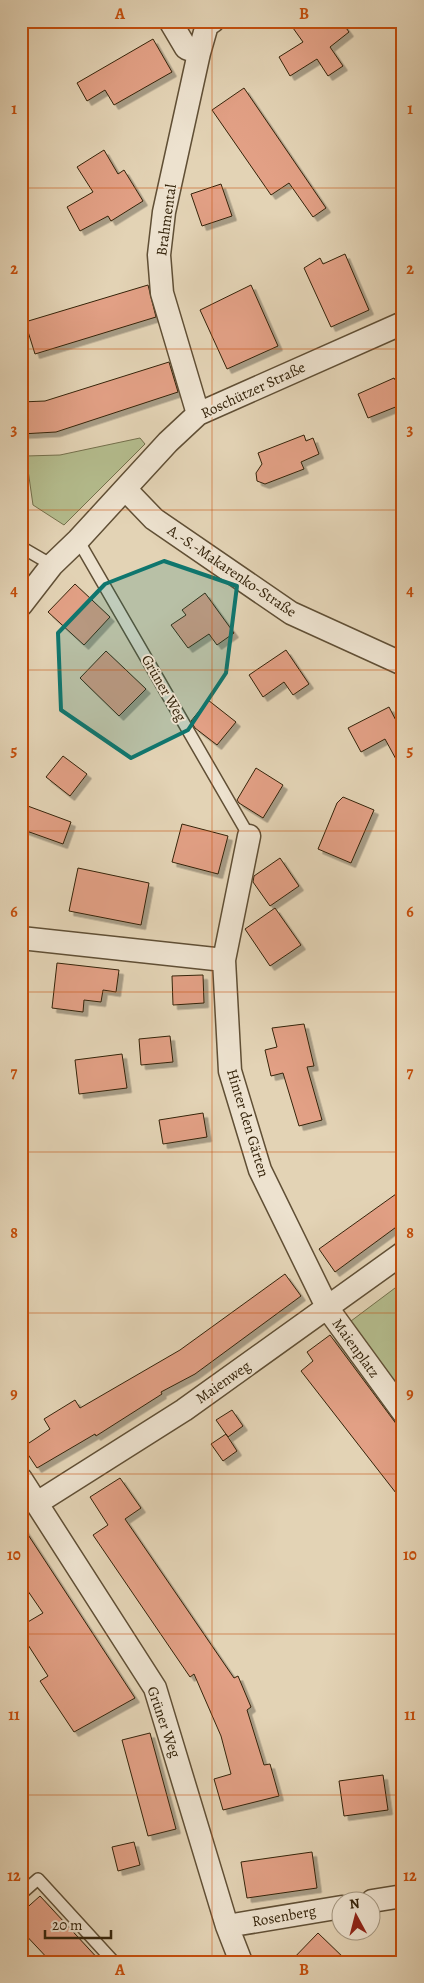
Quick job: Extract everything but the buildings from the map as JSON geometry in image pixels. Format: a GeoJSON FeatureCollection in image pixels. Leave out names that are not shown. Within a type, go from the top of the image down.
{"type":"FeatureCollection","features":[{"type":"Feature","properties":{"kind":"street"},"geometry":{"type":"LineString","coordinates":[[170,21],[186,48],[199,53]]}},
{"type":"Feature","properties":{"kind":"street","name":"Brahmental"},"geometry":{"type":"LineString","coordinates":[[198,414],[162,293],[159,255],[164,212],[199,53],[207,25],[212,21]]}},
{"type":"Feature","properties":{"kind":"street","name":"Roschützer Straße"},"geometry":{"type":"LineString","coordinates":[[126,490],[168,442],[198,414],[403,323]]}},
{"type":"Feature","properties":{"kind":"street"},"geometry":{"type":"LineString","coordinates":[[21,605],[52,565],[126,490]]}},
{"type":"Feature","properties":{"kind":"street","name":"A.-S.-Makarenko-Straße"},"geometry":{"type":"LineString","coordinates":[[126,490],[154,519],[291,613],[403,664]]}},
{"type":"Feature","properties":{"kind":"street","name":"Hinter den Gärten"},"geometry":{"type":"LineString","coordinates":[[249,836],[224,960],[230,1071],[260,1170],[328,1309]]}},
{"type":"Feature","properties":{"kind":"street"},"geometry":{"type":"LineString","coordinates":[[21,938],[224,960]]}},
{"type":"Feature","properties":{"kind":"street","name":"Maienweg"},"geometry":{"type":"LineString","coordinates":[[37,1503],[184,1410],[328,1309],[403,1253]]}},
{"type":"Feature","properties":{"kind":"street","name":"Maienplatz"},"geometry":{"type":"LineString","coordinates":[[328,1309],[403,1412]]}},
{"type":"Feature","properties":{"kind":"street","name":"Grüner Weg"},"geometry":{"type":"LineString","coordinates":[[21,1479],[155,1688],[227,1926],[241,1962]]}},
{"type":"Feature","properties":{"kind":"street"},"geometry":{"type":"LineString","coordinates":[[382,1899],[403,1896]]}},
{"type":"Feature","properties":{"kind":"street","name":"Rosenberg"},"geometry":{"type":"LineString","coordinates":[[227,1926],[332,1909]]}},
{"type":"Feature","properties":{"kind":"lane","name":"Grüner Weg"},"geometry":{"type":"LineString","coordinates":[[78,540],[249,836]]}},
{"type":"Feature","properties":{"kind":"lane"},"geometry":{"type":"LineString","coordinates":[[21,547],[52,565]]}},
{"type":"Feature","properties":{"kind":"lane"},"geometry":{"type":"LineString","coordinates":[[21,1894],[38,1879],[114,1962]]}},
{"type":"Feature","properties":{"kind":"highlighted area"},"geometry":{"type":"Polygon","coordinates":[[[164,561],[237,586],[226,673],[188,730],[131,758],[61,710],[58,633],[105,584],[164,561]]]}},
{"type":"Feature","properties":{"kind":"green space"},"geometry":{"type":"Polygon","coordinates":[[[140,438],[145,444],[64,525],[33,505],[26,456],[60,455],[140,438]]]}},
{"type":"Feature","properties":{"kind":"green space"},"geometry":{"type":"Polygon","coordinates":[[[403,1282],[403,1399],[347,1324],[403,1282]]]}}]}
